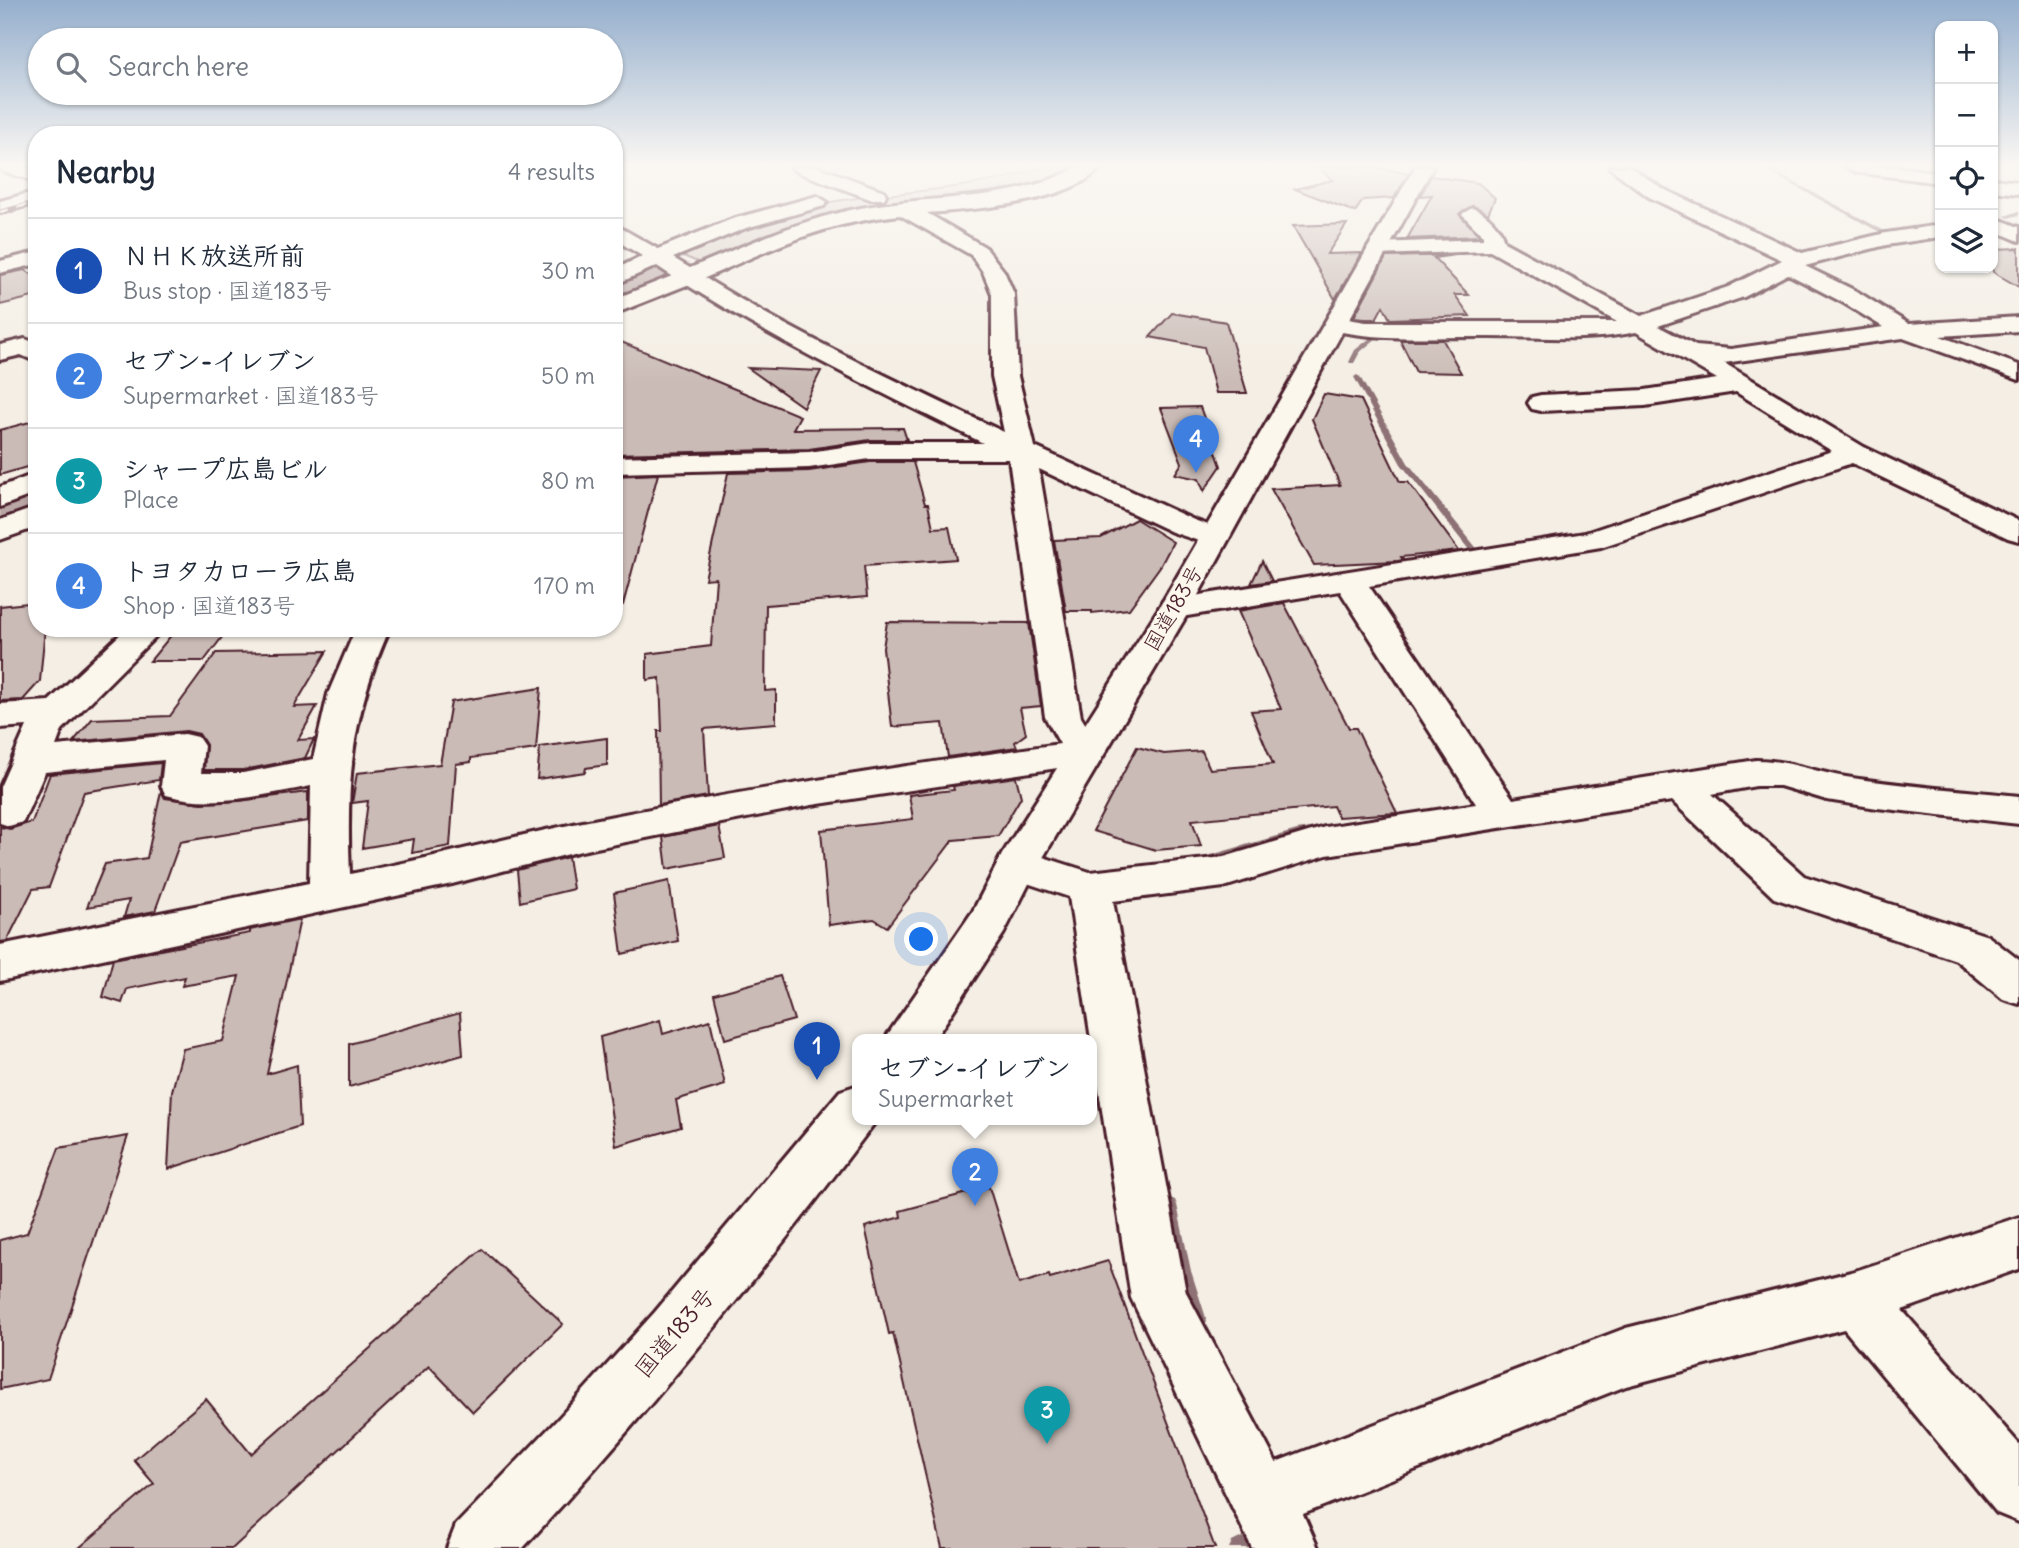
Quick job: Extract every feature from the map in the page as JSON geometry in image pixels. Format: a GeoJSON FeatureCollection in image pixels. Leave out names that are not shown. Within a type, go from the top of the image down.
{"type":"FeatureCollection","features":[{"type":"Feature","properties":{"kind":"main road"},"geometry":{"type":"LineString","coordinates":[[629,239],[763,323],[829,358],[1183,526],[1214,537]]}},
{"type":"Feature","properties":{"kind":"main road"},"geometry":{"type":"LineString","coordinates":[[623,274],[697,239]]}},
{"type":"Feature","properties":{"kind":"main road"},"geometry":{"type":"LineString","coordinates":[[623,303],[776,239]]}},
{"type":"Feature","properties":{"kind":"main road"},"geometry":{"type":"LineString","coordinates":[[0,963],[452,869],[581,837],[812,792],[1084,753],[1063,717],[1022,451],[1005,376],[1003,294],[993,271],[978,251],[957,239]]}},
{"type":"Feature","properties":{"kind":"main road","name":"国道183号"},"geometry":{"type":"LineString","coordinates":[[912,1034],[989,920],[1018,864],[1084,753],[1175,608],[1382,239]]}},
{"type":"Feature","properties":{"kind":"main road"},"geometry":{"type":"LineString","coordinates":[[1494,239],[1494,244]]}},
{"type":"Feature","properties":{"kind":"main road"},"geometry":{"type":"LineString","coordinates":[[1747,239],[1794,263],[1905,331],[2019,373]]}},
{"type":"Feature","properties":{"kind":"main road"},"geometry":{"type":"LineString","coordinates":[[1336,324],[1366,328],[1617,329],[1637,325],[1736,292],[1794,263],[1885,239]]}},
{"type":"Feature","properties":{"kind":"main road"},"geometry":{"type":"LineString","coordinates":[[1377,249],[1494,244],[1743,383],[1854,453],[2019,532]]}},
{"type":"Feature","properties":{"kind":"main road"},"geometry":{"type":"LineString","coordinates":[[0,267],[28,260]]}},
{"type":"Feature","properties":{"kind":"main road"},"geometry":{"type":"LineString","coordinates":[[1547,330],[1629,347],[1731,356],[1905,331],[2019,324]]}},
{"type":"Feature","properties":{"kind":"main road"},"geometry":{"type":"LineString","coordinates":[[0,353],[25,346],[28,348]]}},
{"type":"Feature","properties":{"kind":"main road"},"geometry":{"type":"LineString","coordinates":[[1541,403],[1644,398],[1743,383]]}},
{"type":"Feature","properties":{"kind":"main road"},"geometry":{"type":"LineString","coordinates":[[623,465],[809,460],[870,451],[1022,451]]}},
{"type":"Feature","properties":{"kind":"main road"},"geometry":{"type":"LineString","coordinates":[[1175,608],[1590,541],[1854,453]]}},
{"type":"Feature","properties":{"kind":"main road"},"geometry":{"type":"LineString","coordinates":[[0,498],[28,486]]}},
{"type":"Feature","properties":{"kind":"main road"},"geometry":{"type":"LineString","coordinates":[[0,531],[28,520]]}},
{"type":"Feature","properties":{"kind":"main road"},"geometry":{"type":"LineString","coordinates":[[1349,580],[1503,814]]}},
{"type":"Feature","properties":{"kind":"main road"},"geometry":{"type":"LineString","coordinates":[[9,812],[46,725],[137,637]]}},
{"type":"Feature","properties":{"kind":"main road"},"geometry":{"type":"LineString","coordinates":[[330,894],[327,804],[330,769],[341,699],[369,637]]}},
{"type":"Feature","properties":{"kind":"main road"},"geometry":{"type":"LineString","coordinates":[[0,716],[58,712]]}},
{"type":"Feature","properties":{"kind":"main road"},"geometry":{"type":"LineString","coordinates":[[30,761],[185,746],[180,786],[243,786],[330,769]]}},
{"type":"Feature","properties":{"kind":"main road"},"geometry":{"type":"LineString","coordinates":[[1018,864],[1089,888],[1224,872],[1325,841],[1756,773],[1781,772],[1826,787],[1877,795],[2019,810]]}},
{"type":"Feature","properties":{"kind":"main road"},"geometry":{"type":"LineString","coordinates":[[1680,787],[1789,887],[1972,948],[2019,986]]}},
{"type":"Feature","properties":{"kind":"main road"},"geometry":{"type":"LineString","coordinates":[[1089,888],[1159,1298],[1274,1523],[1626,1357],[1855,1299],[2019,1243]]}},
{"type":"Feature","properties":{"kind":"main road","name":"国道183号"},"geometry":{"type":"LineString","coordinates":[[479,1548],[639,1373],[745,1249],[852,1114]]}},
{"type":"Feature","properties":{"kind":"main road"},"geometry":{"type":"LineString","coordinates":[[1855,1299],[2019,1491]]}},
{"type":"Feature","properties":{"kind":"shaded area"},"geometry":{"type":"Polygon","coordinates":[[[710,239],[779,239],[707,266],[676,253],[710,239]]]}},
{"type":"Feature","properties":{"kind":"building"},"geometry":{"type":"Polygon","coordinates":[[[1301,239],[1337,239],[1327,254],[1362,253],[1335,299],[1301,239]]]}},
{"type":"Feature","properties":{"kind":"building"},"geometry":{"type":"Polygon","coordinates":[[[2019,248],[2019,287],[1995,273],[1998,273],[1998,249],[2019,248]]]}},
{"type":"Feature","properties":{"kind":"building"},"geometry":{"type":"Polygon","coordinates":[[[1456,255],[1434,258],[1469,295],[1455,295],[1470,316],[1390,319],[1383,306],[1376,319],[1354,317],[1386,257],[1456,255]]]}},
{"type":"Feature","properties":{"kind":"building"},"geometry":{"type":"Polygon","coordinates":[[[25,270],[28,272],[28,298],[0,305],[0,275],[25,270]]]}},
{"type":"Feature","properties":{"kind":"building"},"geometry":{"type":"Polygon","coordinates":[[[1172,313],[1226,322],[1247,393],[1216,393],[1204,347],[1150,337],[1172,313]]]}},
{"type":"Feature","properties":{"kind":"building"},"geometry":{"type":"Polygon","coordinates":[[[1400,340],[1443,340],[1461,373],[1416,372],[1400,340]]]}},
{"type":"Feature","properties":{"kind":"building"},"geometry":{"type":"Polygon","coordinates":[[[623,343],[800,416],[793,429],[903,428],[907,440],[870,440],[809,449],[623,454],[623,343]]]}},
{"type":"Feature","properties":{"kind":"building"},"geometry":{"type":"Polygon","coordinates":[[[748,368],[821,371],[803,407],[748,368]]]}},
{"type":"Feature","properties":{"kind":"building"},"geometry":{"type":"Polygon","coordinates":[[[1324,394],[1361,400],[1400,482],[1408,482],[1459,551],[1401,557],[1403,560],[1398,561],[1314,565],[1271,489],[1340,485],[1312,419],[1324,394]]]}},
{"type":"Feature","properties":{"kind":"building"},"geometry":{"type":"Polygon","coordinates":[[[1200,407],[1221,466],[1204,491],[1199,479],[1175,474],[1182,463],[1161,408],[1200,407]]]}},
{"type":"Feature","properties":{"kind":"building"},"geometry":{"type":"Polygon","coordinates":[[[28,422],[28,467],[0,475],[0,430],[28,422]]]}},
{"type":"Feature","properties":{"kind":"building"},"geometry":{"type":"Polygon","coordinates":[[[870,462],[913,462],[925,504],[928,504],[933,528],[949,527],[956,559],[864,566],[867,597],[766,605],[765,691],[776,690],[776,723],[704,729],[708,796],[659,805],[658,731],[662,731],[660,678],[647,680],[647,654],[711,646],[716,578],[705,579],[728,473],[809,471],[870,462]]]}},
{"type":"Feature","properties":{"kind":"building"},"geometry":{"type":"Polygon","coordinates":[[[658,474],[623,605],[623,476],[658,474]]]}},
{"type":"Feature","properties":{"kind":"building"},"geometry":{"type":"Polygon","coordinates":[[[1136,519],[1173,542],[1161,565],[1129,609],[1092,613],[1066,611],[1054,540],[1101,538],[1136,519]]]}},
{"type":"Feature","properties":{"kind":"building"},"geometry":{"type":"Polygon","coordinates":[[[1262,561],[1272,581],[1251,584],[1262,561]]]}},
{"type":"Feature","properties":{"kind":"building"},"geometry":{"type":"Polygon","coordinates":[[[28,603],[28,637],[44,637],[40,681],[23,700],[0,701],[0,606],[28,603]]]}},
{"type":"Feature","properties":{"kind":"building"},"geometry":{"type":"Polygon","coordinates":[[[1284,603],[1349,728],[1356,728],[1397,813],[1338,817],[1333,806],[1192,820],[1201,846],[1156,850],[1093,831],[1137,747],[1164,754],[1202,751],[1210,769],[1273,764],[1251,711],[1281,709],[1238,611],[1284,603]]]}},
{"type":"Feature","properties":{"kind":"building"},"geometry":{"type":"Polygon","coordinates":[[[887,622],[1029,623],[1041,706],[1020,708],[1026,734],[1015,742],[1017,747],[948,757],[943,723],[892,727],[883,648],[887,622]]]}},
{"type":"Feature","properties":{"kind":"building"},"geometry":{"type":"Polygon","coordinates":[[[170,637],[222,637],[204,661],[150,661],[170,637]]]}},
{"type":"Feature","properties":{"kind":"building"},"geometry":{"type":"Polygon","coordinates":[[[327,651],[294,707],[317,706],[298,740],[314,739],[305,758],[243,770],[204,770],[206,745],[199,734],[186,731],[73,742],[92,719],[170,716],[216,653],[327,651]]]}},
{"type":"Feature","properties":{"kind":"building"},"geometry":{"type":"Polygon","coordinates":[[[541,688],[536,749],[471,758],[471,762],[456,764],[450,846],[412,853],[414,839],[362,848],[368,801],[352,803],[357,773],[440,764],[451,702],[541,688]]]}},
{"type":"Feature","properties":{"kind":"building"},"geometry":{"type":"Polygon","coordinates":[[[607,738],[607,765],[586,768],[585,772],[537,779],[540,747],[607,738]]]}},
{"type":"Feature","properties":{"kind":"building"},"geometry":{"type":"Polygon","coordinates":[[[161,763],[159,780],[84,792],[49,887],[33,889],[7,941],[0,942],[0,827],[10,829],[32,822],[50,774],[161,763]]]}},
{"type":"Feature","properties":{"kind":"building"},"geometry":{"type":"Polygon","coordinates":[[[1016,777],[1021,797],[998,836],[953,840],[887,927],[874,919],[829,925],[821,830],[913,819],[909,795],[954,790],[953,786],[1016,777]]]}},
{"type":"Feature","properties":{"kind":"building"},"geometry":{"type":"Polygon","coordinates":[[[161,791],[165,798],[202,803],[308,792],[308,818],[307,821],[180,842],[155,911],[124,917],[129,900],[87,907],[105,864],[147,858],[161,791]]]}},
{"type":"Feature","properties":{"kind":"building"},"geometry":{"type":"Polygon","coordinates":[[[719,826],[725,858],[667,869],[663,837],[719,826]]]}},
{"type":"Feature","properties":{"kind":"building"},"geometry":{"type":"Polygon","coordinates":[[[568,857],[573,889],[520,902],[517,870],[568,857]]]}},
{"type":"Feature","properties":{"kind":"building"},"geometry":{"type":"Polygon","coordinates":[[[669,881],[678,941],[622,954],[614,893],[669,881]]]}},
{"type":"Feature","properties":{"kind":"building"},"geometry":{"type":"Polygon","coordinates":[[[300,919],[267,1074],[297,1065],[300,1126],[168,1169],[172,1091],[183,1049],[223,1041],[239,976],[182,986],[185,977],[127,989],[122,1003],[103,997],[113,959],[250,933],[250,930],[300,919]]]}},
{"type":"Feature","properties":{"kind":"building"},"geometry":{"type":"Polygon","coordinates":[[[780,976],[794,1020],[725,1039],[714,994],[780,976]]]}},
{"type":"Feature","properties":{"kind":"building"},"geometry":{"type":"Polygon","coordinates":[[[460,1013],[463,1055],[349,1087],[349,1044],[460,1013]]]}},
{"type":"Feature","properties":{"kind":"building"},"geometry":{"type":"Polygon","coordinates":[[[660,1020],[663,1034],[710,1020],[725,1085],[676,1100],[681,1127],[616,1146],[600,1037],[660,1020]]]}},
{"type":"Feature","properties":{"kind":"building"},"geometry":{"type":"Polygon","coordinates":[[[128,1136],[48,1379],[0,1389],[0,1240],[27,1233],[59,1148],[128,1136]]]}},
{"type":"Feature","properties":{"kind":"building"},"geometry":{"type":"Polygon","coordinates":[[[989,1187],[1019,1284],[1108,1261],[1215,1548],[942,1548],[893,1333],[889,1334],[865,1227],[901,1217],[900,1211],[989,1187]]]}},
{"type":"Feature","properties":{"kind":"building"},"geometry":{"type":"Polygon","coordinates":[[[482,1249],[563,1324],[473,1412],[429,1366],[233,1548],[79,1548],[154,1484],[134,1460],[206,1399],[251,1454],[482,1249]]]}},
{"type":"Feature","properties":{"kind":"waterway"},"geometry":{"type":"LineString","coordinates":[[623,292],[662,275]]}},
{"type":"Feature","properties":{"kind":"waterway"},"geometry":{"type":"LineString","coordinates":[[1352,362],[1357,351],[1381,332]]}},
{"type":"Feature","properties":{"kind":"waterway"},"geometry":{"type":"LineString","coordinates":[[1357,377],[1405,464],[1476,553],[1465,555]]}},
{"type":"Feature","properties":{"kind":"waterway"},"geometry":{"type":"LineString","coordinates":[[0,517],[28,505]]}},
{"type":"Feature","properties":{"kind":"waterway"},"geometry":{"type":"LineString","coordinates":[[1208,860],[1297,834],[1321,830]]}},
{"type":"Feature","properties":{"kind":"waterway"},"geometry":{"type":"LineString","coordinates":[[1170,1205],[1183,1271],[1199,1321]]}},
{"type":"Feature","properties":{"kind":"waterway"},"geometry":{"type":"LineString","coordinates":[[1238,1548],[1242,1546]]}},
{"type":"Feature","properties":{"kind":"place","name":"トヨタカローラ広島"},"geometry":{"type":"Point","coordinates":[1196,473]}},
{"type":"Feature","properties":{"kind":"place","name":"ＮＨＫ放送所前"},"geometry":{"type":"Point","coordinates":[817,1080]}},
{"type":"Feature","properties":{"kind":"place","name":"セブン-イレブン"},"geometry":{"type":"Point","coordinates":[975,1206]}},
{"type":"Feature","properties":{"kind":"place","name":"シャープ広島ビル"},"geometry":{"type":"Point","coordinates":[1047,1444]}}]}
